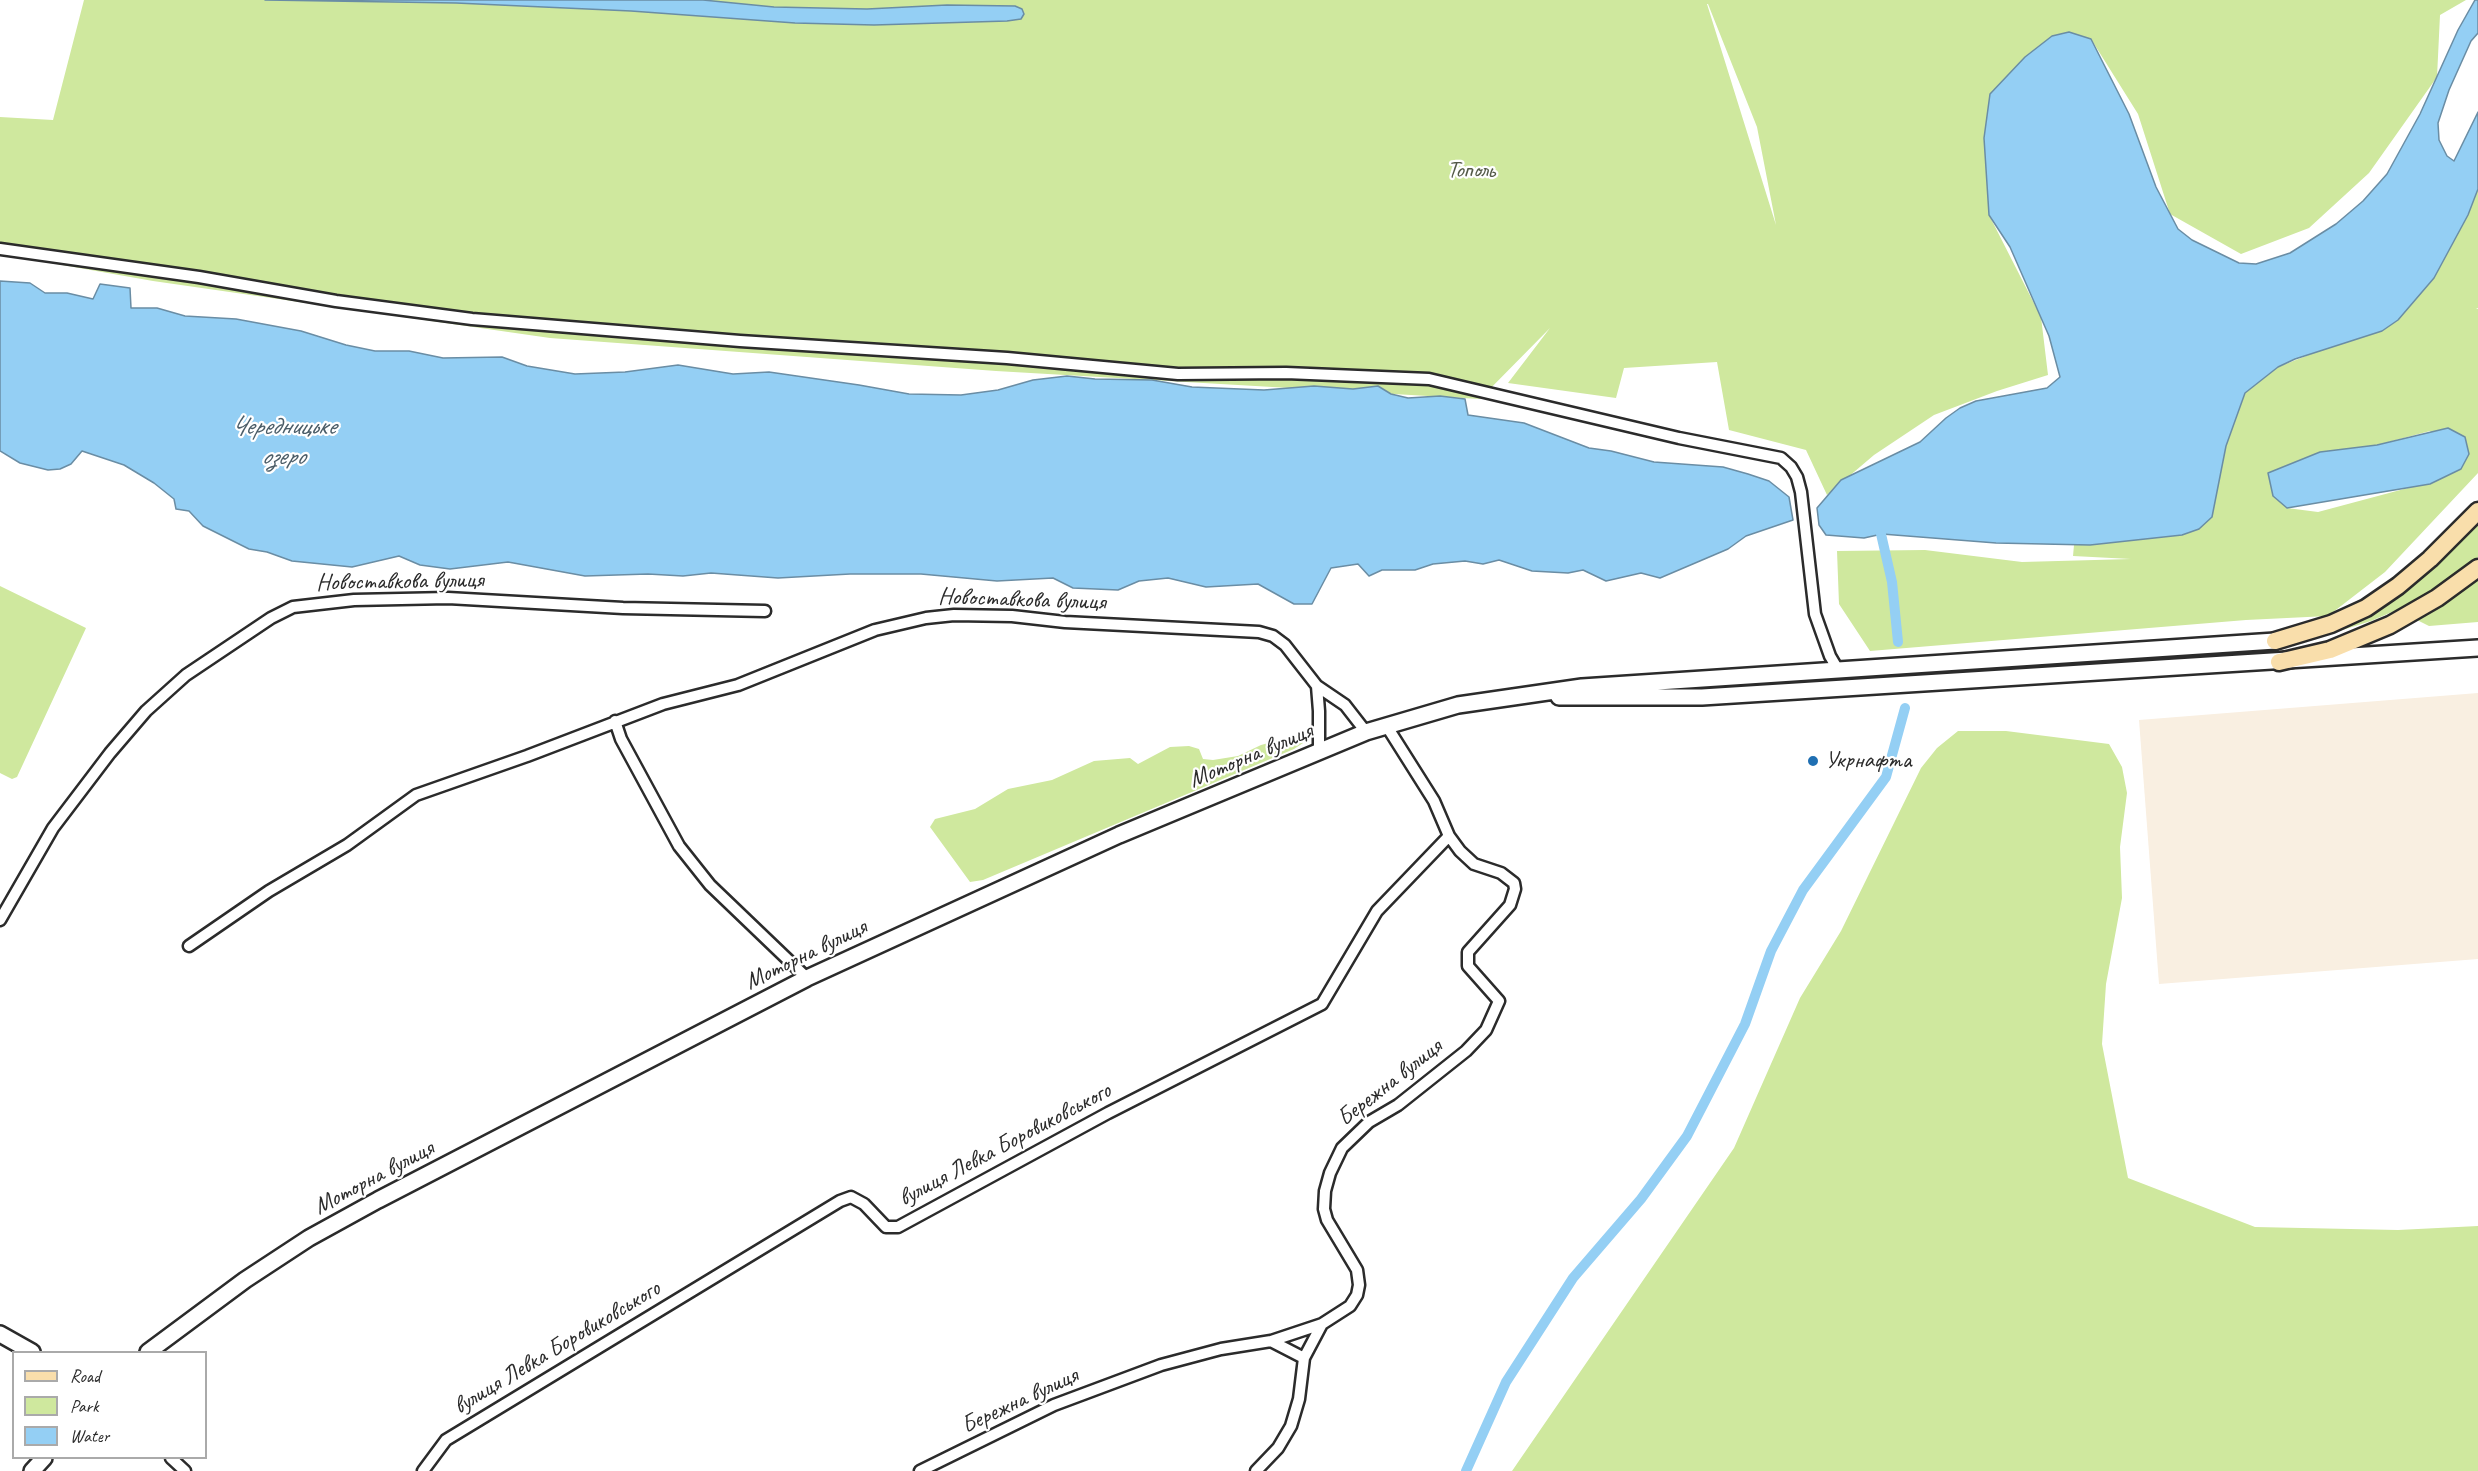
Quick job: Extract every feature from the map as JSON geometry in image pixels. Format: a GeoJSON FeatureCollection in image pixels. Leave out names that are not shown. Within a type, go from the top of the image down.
{"type":"FeatureCollection","features":[{"type":"Feature","properties":{"kind":"main road"},"geometry":{"type":"LineString","coordinates":[[2275,641],[2331,624],[2366,608],[2398,586],[2430,559],[2478,511]]}},
{"type":"Feature","properties":{"kind":"main road"},"geometry":{"type":"LineString","coordinates":[[2279,662],[2330,650],[2390,625],[2437,598],[2478,568]]}},
{"type":"Feature","properties":{"kind":"main road"},"geometry":{"type":"LineString","coordinates":[[2275,641],[2332,639],[2390,625]]}},
{"type":"Feature","properties":{"kind":"street"},"geometry":{"type":"LineString","coordinates":[[0,249],[199,277],[336,301],[472,319],[740,341],[1007,358],[1178,374],[1286,373],[1429,379],[1679,438],[1780,458],[1791,467],[1797,477],[1801,492],[1815,614],[1830,656],[1837,668]]}},
{"type":"Feature","properties":{"kind":"street","name":"Новоставкова вулиця"},"geometry":{"type":"LineString","coordinates":[[0,920],[53,828],[110,753],[146,711],[186,675],[271,618],[293,607],[354,600],[448,598],[623,608],[765,611]]}},
{"type":"Feature","properties":{"kind":"street","name":"Новоставкова вулиця"},"geometry":{"type":"LineString","coordinates":[[189,945],[268,891],[347,845],[416,795],[663,704],[738,685],[875,630],[926,618],[954,615],[1012,616],[1065,622],[1259,632],[1273,636],[1285,645],[1317,686],[1345,705],[1366,732]]}},
{"type":"Feature","properties":{"kind":"street"},"geometry":{"type":"LineString","coordinates":[[1529,696],[1582,687],[1837,668],[2275,641]]}},
{"type":"Feature","properties":{"kind":"street"},"geometry":{"type":"LineString","coordinates":[[1529,696],[1702,697],[2478,648]]}},
{"type":"Feature","properties":{"kind":"street"},"geometry":{"type":"LineString","coordinates":[[2084,653],[2086,674]]}},
{"type":"Feature","properties":{"kind":"street"},"geometry":{"type":"LineString","coordinates":[[1317,686],[1318,752]]}},
{"type":"Feature","properties":{"kind":"street","name":"Моторна вулиця"},"geometry":{"type":"LineString","coordinates":[[151,1351],[245,1280],[309,1238],[807,978],[1119,835],[1366,732],[1458,705],[1529,696]]}},
{"type":"Feature","properties":{"kind":"street"},"geometry":{"type":"LineString","coordinates":[[615,721],[621,739],[679,846],[710,885],[807,978]]}},
{"type":"Feature","properties":{"kind":"street","name":"Бережна вулиця"},"geometry":{"type":"LineString","coordinates":[[920,1471],[1054,1405],[1151,1369],[1221,1349],[1271,1341],[1322,1324],[1350,1306],[1357,1295],[1359,1285],[1357,1270],[1327,1220],[1324,1209],[1325,1191],[1339,1155],[1342,1148],[1369,1122],[1398,1105],[1466,1051],[1486,1030],[1498,1004],[1497,997],[1468,966],[1468,952],[1510,905],[1515,889],[1514,882],[1501,873],[1474,864],[1460,851],[1449,836],[1434,801],[1386,725]]}},
{"type":"Feature","properties":{"kind":"street","name":"вулиця Левка Боровиковського"},"geometry":{"type":"LineString","coordinates":[[423,1471],[446,1440],[840,1201],[851,1197],[864,1204],[886,1227],[898,1227],[1108,1113],[1322,1004],[1377,911],[1449,836]]}},
{"type":"Feature","properties":{"kind":"street"},"geometry":{"type":"LineString","coordinates":[[1256,1471],[1278,1448],[1291,1426],[1299,1398],[1304,1358],[1322,1324]]}},
{"type":"Feature","properties":{"kind":"street"},"geometry":{"type":"LineString","coordinates":[[0,1334],[29,1351]]}},
{"type":"Feature","properties":{"kind":"street"},"geometry":{"type":"LineString","coordinates":[[1271,1341],[1304,1358]]}},
{"type":"Feature","properties":{"kind":"street"},"geometry":{"type":"LineString","coordinates":[[32,1471],[43,1459]]}},
{"type":"Feature","properties":{"kind":"street"},"geometry":{"type":"LineString","coordinates":[[172,1459],[185,1471]]}},
{"type":"Feature","properties":{"kind":"shaded area"},"geometry":{"type":"Polygon","coordinates":[[[2478,693],[2478,959],[2159,984],[2139,720],[2478,693]]]}},
{"type":"Feature","properties":{"kind":"green space","name":"Тополь"},"geometry":{"type":"Polygon","coordinates":[[[84,0],[2466,0],[2440,15],[2437,77],[2369,173],[2309,228],[2241,254],[2170,214],[2138,114],[2091,39],[1989,215],[2041,317],[2048,375],[1934,415],[1874,455],[1827,495],[1806,450],[1729,430],[1717,362],[1624,368],[1616,398],[1508,383],[1550,328],[1480,399],[996,371],[550,338],[153,281],[0,254],[0,117],[53,120],[84,0]],[[1707,4],[1776,225],[1757,127],[1708,4],[1707,4]]]}},
{"type":"Feature","properties":{"kind":"green space"},"geometry":{"type":"Polygon","coordinates":[[[2478,189],[2478,308],[2476,309],[2478,309],[2478,473],[2385,572],[2328,616],[2246,620],[1870,651],[1839,604],[1837,551],[1925,550],[2022,562],[2131,559],[2073,556],[2074,545],[2182,535],[2212,517],[2226,446],[2245,393],[2278,367],[2398,320],[2434,277],[2468,215],[2478,189]],[[2430,431],[2377,445],[2287,508],[2318,512],[2419,485],[2461,469],[2430,431]]]}},
{"type":"Feature","properties":{"kind":"green space"},"geometry":{"type":"Polygon","coordinates":[[[2478,520],[2478,557],[2470,564],[2435,590],[2399,609],[2336,632],[2478,520]]]}},
{"type":"Feature","properties":{"kind":"green space"},"geometry":{"type":"Polygon","coordinates":[[[2478,579],[2478,622],[2429,626],[2417,620],[2478,579]]]}},
{"type":"Feature","properties":{"kind":"green space"},"geometry":{"type":"Polygon","coordinates":[[[0,586],[86,628],[17,777],[12,779],[0,773],[0,586]]]}},
{"type":"Feature","properties":{"kind":"green space"},"geometry":{"type":"Polygon","coordinates":[[[1958,731],[2006,731],[2109,744],[2122,767],[2127,793],[2120,847],[2122,898],[2106,984],[2102,1044],[2128,1178],[2255,1227],[2398,1230],[2478,1226],[2478,1471],[1512,1471],[1734,1148],[1800,998],[1841,931],[1921,768],[1937,748],[1958,731]]]}},
{"type":"Feature","properties":{"kind":"green space"},"geometry":{"type":"Polygon","coordinates":[[[1298,735],[1302,736],[1303,743],[1294,749],[983,880],[970,882],[930,827],[935,819],[975,809],[1008,789],[1052,780],[1094,761],[1130,758],[1138,764],[1170,747],[1189,746],[1199,749],[1203,759],[1213,760],[1238,756],[1261,745],[1298,735]]]}},
{"type":"Feature","properties":{"kind":"water"},"geometry":{"type":"Polygon","coordinates":[[[265,0],[703,0],[774,7],[867,9],[947,5],[1015,6],[1022,9],[1024,14],[1021,19],[1007,21],[874,25],[795,23],[631,11],[456,3],[265,0]]]}},
{"type":"Feature","properties":{"kind":"water"},"geometry":{"type":"Polygon","coordinates":[[[2475,0],[2478,0],[2478,33],[2471,41],[2449,90],[2438,123],[2439,140],[2447,156],[2454,161],[2478,112],[2478,189],[2468,215],[2434,278],[2398,320],[2382,331],[2295,359],[2278,367],[2245,393],[2226,446],[2212,517],[2199,529],[2182,535],[2090,545],[1996,543],[1882,534],[1864,538],[1826,535],[1819,525],[1817,508],[1841,480],[1920,442],[1960,408],[1976,401],[2047,388],[2060,377],[2049,336],[2010,247],[1989,215],[1984,138],[1990,94],[2025,57],[2052,36],[2069,32],[2091,39],[2129,114],[2156,187],[2178,229],[2192,240],[2239,263],[2256,264],[2290,253],[2336,224],[2363,201],[2387,174],[2420,114],[2458,30],[2475,0]]]}},
{"type":"Feature","properties":{"kind":"water","name":"Чередницьке озеро"},"geometry":{"type":"Polygon","coordinates":[[[0,281],[30,283],[45,293],[67,293],[93,299],[100,284],[130,288],[131,308],[157,308],[185,316],[236,319],[301,331],[375,351],[409,351],[443,358],[502,357],[527,366],[575,374],[625,372],[678,365],[733,374],[769,372],[909,394],[961,395],[998,390],[1033,380],[1067,376],[1152,380],[1192,387],[1264,390],[1314,386],[1353,389],[1378,386],[1391,394],[1408,398],[1440,396],[1465,399],[1468,415],[1524,423],[1589,448],[1654,462],[1723,467],[1748,474],[1769,481],[1789,497],[1793,520],[1746,536],[1728,549],[1660,578],[1641,573],[1606,581],[1583,570],[1568,573],[1532,571],[1499,560],[1483,564],[1465,561],[1433,564],[1415,570],[1382,570],[1369,576],[1358,564],[1331,568],[1312,604],[1294,604],[1258,584],[1206,587],[1168,578],[1139,581],[1118,590],[1073,588],[1053,578],[997,581],[921,574],[850,574],[778,578],[711,573],[683,576],[648,574],[585,576],[508,562],[450,569],[420,565],[399,556],[352,567],[292,561],[267,552],[249,549],[203,526],[189,511],[176,509],[174,499],[154,483],[124,465],[82,451],[71,464],[60,469],[48,470],[20,463],[0,451],[0,281]]]}},
{"type":"Feature","properties":{"kind":"water"},"geometry":{"type":"Polygon","coordinates":[[[2448,428],[2465,437],[2469,454],[2461,469],[2430,484],[2287,508],[2273,496],[2268,473],[2320,452],[2377,445],[2448,428]]]}},
{"type":"Feature","properties":{"kind":"waterway"},"geometry":{"type":"LineString","coordinates":[[1881,534],[1892,582],[1898,642]]}},
{"type":"Feature","properties":{"kind":"waterway"},"geometry":{"type":"LineString","coordinates":[[1466,1471],[1506,1382],[1573,1278],[1641,1199],[1687,1136],[1745,1024],[1771,951],[1803,890],[1886,777],[1905,708]]}},
{"type":"Feature","properties":{"kind":"place","name":"Укрнафта"},"geometry":{"type":"Point","coordinates":[1813,761]}}]}
